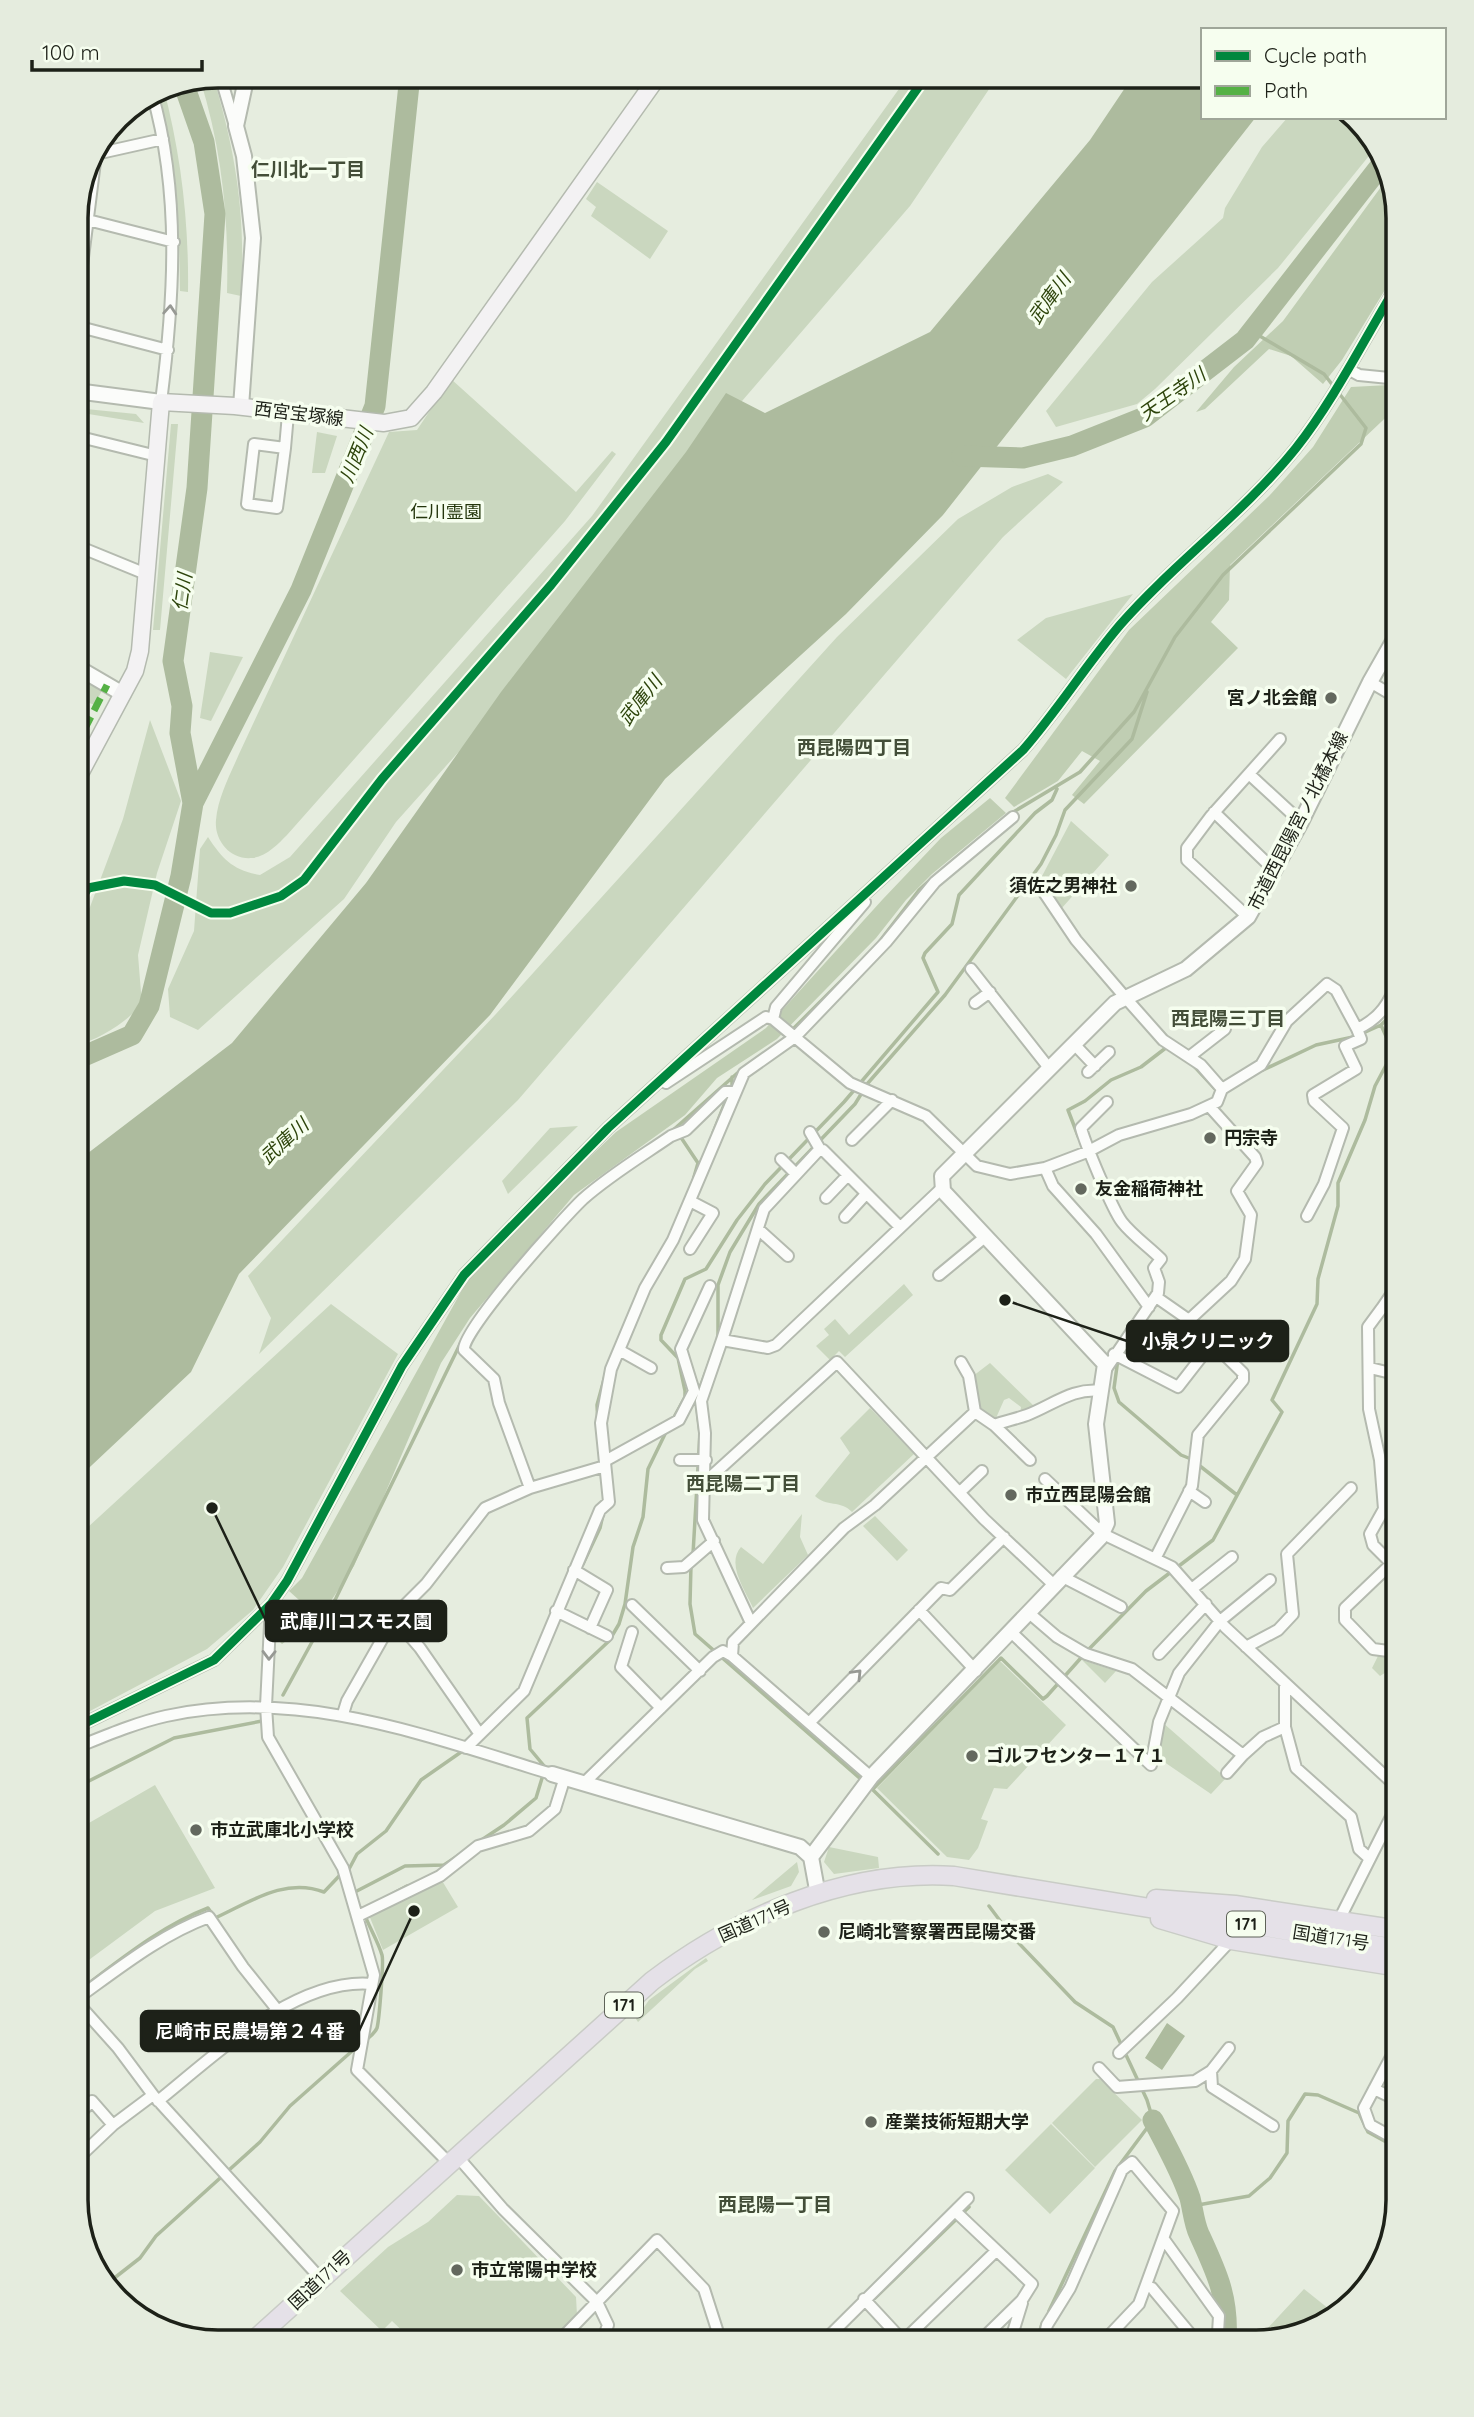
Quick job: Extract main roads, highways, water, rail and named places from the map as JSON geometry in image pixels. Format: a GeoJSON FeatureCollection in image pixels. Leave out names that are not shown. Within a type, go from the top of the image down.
{"type":"FeatureCollection","features":[{"type":"Feature","properties":{"kind":"highway","name":"国道171号"},"geometry":{"type":"LineString","coordinates":[[267,2329],[667,1970],[734,1928],[818,1895],[879,1881],[947,1876],[1386,1947]]}},
{"type":"Feature","properties":{"kind":"highway"},"geometry":{"type":"LineString","coordinates":[[1093,1899],[1149,1898],[1235,1905],[1386,1928]]}},
{"type":"Feature","properties":{"kind":"highway"},"geometry":{"type":"LineString","coordinates":[[1093,1899],[1231,1940],[1386,1965]]}},
{"type":"Feature","properties":{"kind":"main road","name":"西宮宝塚線"},"geometry":{"type":"LineString","coordinates":[[88,759],[135,671],[140,651],[163,402],[238,407],[384,423],[411,418],[434,391],[650,88]]}},
{"type":"Feature","properties":{"kind":"water","name":"武庫川"},"geometry":{"type":"Polygon","coordinates":[[[1125,88],[1201,88],[1201,119],[1254,119],[943,515],[846,614],[665,779],[490,1015],[239,1274],[191,1372],[88,1469],[88,1153],[232,1043],[366,883],[501,692],[686,452],[726,393],[765,413],[930,332],[1090,140],[1125,88]]]}},
{"type":"Feature","properties":{"kind":"water"},"geometry":{"type":"Polygon","coordinates":[[[1167,2023],[1185,2036],[1162,2070],[1145,2058],[1167,2023]]]}},
{"type":"Feature","properties":{"kind":"waterway","name":"川西川"},"geometry":{"type":"LineString","coordinates":[[193,803],[301,590],[375,406],[409,88]]}},
{"type":"Feature","properties":{"kind":"waterway","name":"仁川"},"geometry":{"type":"LineString","coordinates":[[88,1054],[132,1035],[149,1006],[181,876],[193,803],[180,733],[182,706],[173,661],[197,488],[215,214],[204,142],[186,91]]}},
{"type":"Feature","properties":{"kind":"waterway","name":"天王寺川"},"geometry":{"type":"LineString","coordinates":[[962,456],[1023,458],[1072,446],[1145,417],[1245,340],[1378,170]]}},
{"type":"Feature","properties":{"kind":"waterway"},"geometry":{"type":"LineString","coordinates":[[1010,814],[1080,772],[1134,712],[1175,637],[1223,575],[1361,444],[1366,428],[1324,374],[1253,332]]}},
{"type":"Feature","properties":{"kind":"waterway"},"geometry":{"type":"LineString","coordinates":[[718,1338],[718,1285],[730,1252],[759,1204],[855,1104],[868,1083],[945,995],[1041,864],[1065,810],[1132,739],[1147,692]]}},
{"type":"Feature","properties":{"kind":"waterway"},"geometry":{"type":"LineString","coordinates":[[673,1419],[685,1397],[685,1391],[678,1358],[661,1340],[661,1335],[685,1279],[706,1269],[737,1220],[765,1184],[844,1102],[938,992],[923,958],[925,953],[952,924],[959,895],[1035,813],[1052,800],[1057,789]]}},
{"type":"Feature","properties":{"kind":"waterway"},"geometry":{"type":"LineString","coordinates":[[948,865],[977,841]]}},
{"type":"Feature","properties":{"kind":"waterway"},"geometry":{"type":"LineString","coordinates":[[876,946],[919,890],[931,879]]}},
{"type":"Feature","properties":{"kind":"waterway"},"geometry":{"type":"LineString","coordinates":[[790,1032],[856,966]]}},
{"type":"Feature","properties":{"kind":"waterway"},"geometry":{"type":"LineString","coordinates":[[1386,1020],[1381,1025],[1386,1036]]}},
{"type":"Feature","properties":{"kind":"waterway"},"geometry":{"type":"LineString","coordinates":[[1361,1034],[1381,1025]]}},
{"type":"Feature","properties":{"kind":"waterway"},"geometry":{"type":"LineString","coordinates":[[1263,1070],[1316,1045],[1353,1037]]}},
{"type":"Feature","properties":{"kind":"waterway"},"geometry":{"type":"LineString","coordinates":[[1078,1136],[1068,1110],[1085,1101],[1111,1080],[1141,1067],[1167,1047]]}},
{"type":"Feature","properties":{"kind":"waterway"},"geometry":{"type":"LineString","coordinates":[[1193,1065],[1218,1092]]}},
{"type":"Feature","properties":{"kind":"waterway"},"geometry":{"type":"LineString","coordinates":[[873,1789],[1001,1658],[1043,1699],[1146,1591],[1213,1540],[1282,1412],[1272,1400],[1317,1304],[1318,1279],[1338,1206],[1338,1183],[1365,1120],[1375,1086],[1386,1065]]}},
{"type":"Feature","properties":{"kind":"waterway"},"geometry":{"type":"LineString","coordinates":[[672,1131],[742,1069]]}},
{"type":"Feature","properties":{"kind":"waterway"},"geometry":{"type":"LineString","coordinates":[[713,1133],[732,1085],[732,1077]]}},
{"type":"Feature","properties":{"kind":"waterway"},"geometry":{"type":"LineString","coordinates":[[680,1136],[698,1163],[694,1177]]}},
{"type":"Feature","properties":{"kind":"waterway"},"geometry":{"type":"LineString","coordinates":[[283,1695],[336,1598],[464,1336]]}},
{"type":"Feature","properties":{"kind":"waterway"},"geometry":{"type":"LineString","coordinates":[[698,1393],[712,1355]]}},
{"type":"Feature","properties":{"kind":"waterway"},"geometry":{"type":"LineString","coordinates":[[1118,1359],[1114,1388],[1119,1402],[1181,1455],[1191,1459],[1237,1495]]}},
{"type":"Feature","properties":{"kind":"waterway"},"geometry":{"type":"LineString","coordinates":[[600,1461],[597,1405],[606,1372]]}},
{"type":"Feature","properties":{"kind":"waterway"},"geometry":{"type":"LineString","coordinates":[[693,1554],[700,1433],[697,1408]]}},
{"type":"Feature","properties":{"kind":"waterway"},"geometry":{"type":"LineString","coordinates":[[545,1767],[530,1749],[527,1718],[609,1641],[619,1624],[625,1604],[633,1547],[643,1517],[648,1469],[666,1432]]}},
{"type":"Feature","properties":{"kind":"waterway"},"geometry":{"type":"LineString","coordinates":[[583,1564],[600,1528],[604,1510]]}},
{"type":"Feature","properties":{"kind":"waterway"},"geometry":{"type":"LineString","coordinates":[[691,1565],[690,1604],[695,1634],[863,1781]]}},
{"type":"Feature","properties":{"kind":"waterway"},"geometry":{"type":"LineString","coordinates":[[88,1781],[174,1738],[262,1721]]}},
{"type":"Feature","properties":{"kind":"waterway"},"geometry":{"type":"LineString","coordinates":[[348,1871],[357,1854],[386,1831],[421,1780],[464,1750]]}},
{"type":"Feature","properties":{"kind":"waterway"},"geometry":{"type":"LineString","coordinates":[[353,1893],[405,1866],[444,1865],[504,1825],[536,1798],[543,1775]]}},
{"type":"Feature","properties":{"kind":"waterway"},"geometry":{"type":"LineString","coordinates":[[869,1786],[938,1854]]}},
{"type":"Feature","properties":{"kind":"waterway"},"geometry":{"type":"LineString","coordinates":[[88,1984],[173,1925],[208,1908],[215,1918],[282,1889],[310,1888],[324,1892],[341,1874]]}},
{"type":"Feature","properties":{"kind":"waterway"},"geometry":{"type":"LineString","coordinates":[[392,1894],[407,1886]]}},
{"type":"Feature","properties":{"kind":"waterway"},"geometry":{"type":"LineString","coordinates":[[989,1906],[1010,1934],[1075,2002],[1113,2027],[1147,2100],[1153,2120],[1115,2171],[1049,2311]]}},
{"type":"Feature","properties":{"kind":"waterway"},"geometry":{"type":"LineString","coordinates":[[364,1913],[382,1955],[377,2028],[366,2040]]}},
{"type":"Feature","properties":{"kind":"waterway"},"geometry":{"type":"LineString","coordinates":[[114,2278],[140,2258],[156,2236],[260,2142],[290,2106],[360,2044]]}},
{"type":"Feature","properties":{"kind":"waterway"},"geometry":{"type":"LineString","coordinates":[[1192,2206],[1249,2196],[1270,2178],[1287,2153],[1288,2121],[1305,2094],[1318,2095],[1359,2113],[1368,2132],[1386,2142]]}},
{"type":"Feature","properties":{"kind":"waterway"},"geometry":{"type":"LineString","coordinates":[[1153,2120],[1190,2198],[1197,2230],[1224,2299],[1226,2330]]}},
{"type":"Feature","properties":{"kind":"waterway"},"geometry":{"type":"LineString","coordinates":[[875,2298],[969,2207]]}},
{"type":"Feature","properties":{"kind":"waterway"},"geometry":{"type":"LineString","coordinates":[[1040,2330],[1042,2324]]}},
{"type":"Feature","properties":{"kind":"place","name":"宮ノ北会館"},"geometry":{"type":"Point","coordinates":[1331,698]}},
{"type":"Feature","properties":{"kind":"place","name":"須佐之男神社"},"geometry":{"type":"Point","coordinates":[1131,886]}},
{"type":"Feature","properties":{"kind":"place","name":"円宗寺"},"geometry":{"type":"Point","coordinates":[1210,1138]}},
{"type":"Feature","properties":{"kind":"place","name":"友金稲荷神社"},"geometry":{"type":"Point","coordinates":[1081,1189]}},
{"type":"Feature","properties":{"kind":"place","name":"小泉クリニック"},"geometry":{"type":"Point","coordinates":[1005,1300]}},
{"type":"Feature","properties":{"kind":"place","name":"市立西昆陽会館"},"geometry":{"type":"Point","coordinates":[1011,1495]}},
{"type":"Feature","properties":{"kind":"place","name":"武庫川コスモス園"},"geometry":{"type":"Point","coordinates":[212,1508]}},
{"type":"Feature","properties":{"kind":"place","name":"ゴルフセンター１７１"},"geometry":{"type":"Point","coordinates":[972,1756]}},
{"type":"Feature","properties":{"kind":"place","name":"市立武庫北小学校"},"geometry":{"type":"Point","coordinates":[196,1830]}},
{"type":"Feature","properties":{"kind":"place","name":"尼崎市民農場第２４番"},"geometry":{"type":"Point","coordinates":[414,1911]}},
{"type":"Feature","properties":{"kind":"place","name":"尼崎北警察署西昆陽交番"},"geometry":{"type":"Point","coordinates":[824,1932]}},
{"type":"Feature","properties":{"kind":"place","name":"産業技術短期大学"},"geometry":{"type":"Point","coordinates":[871,2122]}},
{"type":"Feature","properties":{"kind":"place","name":"市立常陽中学校"},"geometry":{"type":"Point","coordinates":[457,2270]}},
{"type":"Feature","properties":{"kind":"district","name":"仁川北一丁目"},"geometry":{"type":"Point","coordinates":[308,169]}},
{"type":"Feature","properties":{"kind":"district","name":"西昆陽四丁目"},"geometry":{"type":"Point","coordinates":[854,747]}},
{"type":"Feature","properties":{"kind":"district","name":"西昆陽三丁目"},"geometry":{"type":"Point","coordinates":[1228,1018]}},
{"type":"Feature","properties":{"kind":"district","name":"西昆陽二丁目"},"geometry":{"type":"Point","coordinates":[743,1483]}},
{"type":"Feature","properties":{"kind":"district","name":"西昆陽一丁目"},"geometry":{"type":"Point","coordinates":[775,2204]}},
{"type":"Feature","properties":{"kind":"park label","name":"仁川霊園"},"geometry":{"type":"Point","coordinates":[446,512]}}]}
